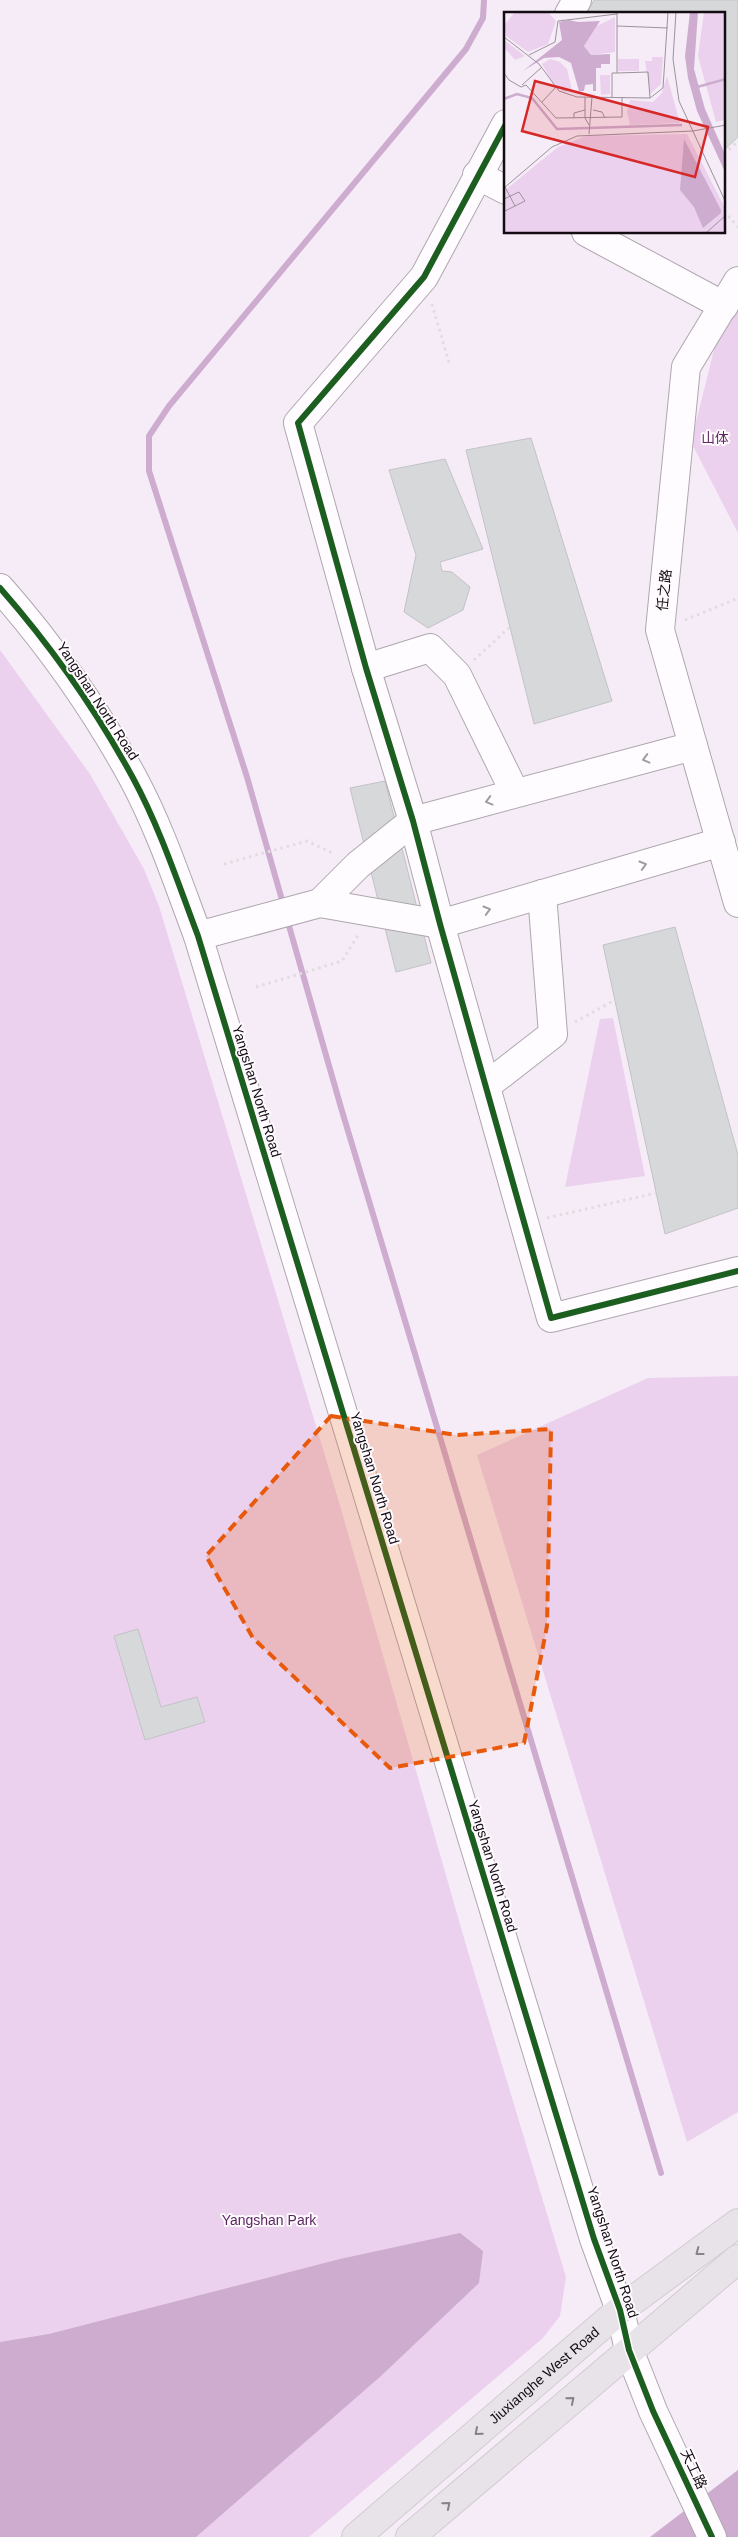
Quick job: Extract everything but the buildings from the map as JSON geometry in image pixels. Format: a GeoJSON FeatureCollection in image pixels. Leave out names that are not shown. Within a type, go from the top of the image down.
{"type":"FeatureCollection","features":[{"type":"Feature","properties":{"kind":"main road","name":"Jiuxianghe West Road"},"geometry":{"type":"LineString","coordinates":[[356,2537],[620,2310],[738,2223]]}},
{"type":"Feature","properties":{"kind":"main road"},"geometry":{"type":"LineString","coordinates":[[410,2537],[738,2259]]}},
{"type":"Feature","properties":{"kind":"street"},"geometry":{"type":"LineString","coordinates":[[570,12],[577,0]]}},
{"type":"Feature","properties":{"kind":"street"},"geometry":{"type":"LineString","coordinates":[[504,128],[424,277],[298,423],[366,668],[413,821],[440,924],[551,1318],[738,1271]]}},
{"type":"Feature","properties":{"kind":"street"},"geometry":{"type":"LineString","coordinates":[[477,175],[504,189]]}},
{"type":"Feature","properties":{"kind":"street"},"geometry":{"type":"LineString","coordinates":[[590,234],[724,306]]}},
{"type":"Feature","properties":{"kind":"street","name":"任之路"},"geometry":{"type":"LineString","coordinates":[[738,280],[686,366],[660,630],[738,903]]}},
{"type":"Feature","properties":{"kind":"street","name":"Yangshan North Road"},"geometry":{"type":"LineString","coordinates":[[0,588],[38,631],[93,711],[133,778],[163,842],[198,936],[594,2239],[620,2310],[630,2350],[653,2411]]}},
{"type":"Feature","properties":{"kind":"street"},"geometry":{"type":"LineString","coordinates":[[366,668],[430,648],[457,675],[515,793]]}},
{"type":"Feature","properties":{"kind":"street"},"geometry":{"type":"LineString","coordinates":[[320,903],[358,865],[413,821],[693,746]]}},
{"type":"Feature","properties":{"kind":"street"},"geometry":{"type":"LineString","coordinates":[[198,936],[320,903],[440,924],[721,842]]}},
{"type":"Feature","properties":{"kind":"street"},"geometry":{"type":"LineString","coordinates":[[486,1086],[553,1034],[542,894]]}},
{"type":"Feature","properties":{"kind":"street","name":"天工路"},"geometry":{"type":"LineString","coordinates":[[653,2411],[712,2537]]}},
{"type":"Feature","properties":{"kind":"path"},"geometry":{"type":"LineString","coordinates":[[726,152],[738,141]]}},
{"type":"Feature","properties":{"kind":"path"},"geometry":{"type":"LineString","coordinates":[[726,213],[738,226]]}},
{"type":"Feature","properties":{"kind":"path"},"geometry":{"type":"LineString","coordinates":[[424,277],[450,366]]}},
{"type":"Feature","properties":{"kind":"path"},"geometry":{"type":"LineString","coordinates":[[660,630],[738,598]]}},
{"type":"Feature","properties":{"kind":"path"},"geometry":{"type":"LineString","coordinates":[[457,675],[510,626]]}},
{"type":"Feature","properties":{"kind":"path"},"geometry":{"type":"LineString","coordinates":[[224,864],[307,841],[358,865]]}},
{"type":"Feature","properties":{"kind":"path"},"geometry":{"type":"LineString","coordinates":[[256,987],[342,961]]}},
{"type":"Feature","properties":{"kind":"path"},"geometry":{"type":"LineString","coordinates":[[553,1034],[615,1000]]}},
{"type":"Feature","properties":{"kind":"path"},"geometry":{"type":"LineString","coordinates":[[524,1224],[656,1194]]}},
{"type":"Feature","properties":{"kind":"highlighted area"},"geometry":{"type":"Polygon","coordinates":[[[331,1416],[457,1435],[551,1429],[547,1626],[524,1743],[390,1768],[253,1638],[206,1556],[331,1416]]]}},
{"type":"Feature","properties":{"kind":"green space","name":"山体"},"geometry":{"type":"Polygon","coordinates":[[[738,310],[738,533],[691,442],[716,342],[738,310]]]}},
{"type":"Feature","properties":{"kind":"green space","name":"Yangshan Park"},"geometry":{"type":"Polygon","coordinates":[[[0,650],[90,774],[144,869],[159,906],[339,1502],[466,1945],[566,2277],[560,2316],[543,2338],[309,2537],[0,2537],[0,650]]]}},
{"type":"Feature","properties":{"kind":"green space"},"geometry":{"type":"Polygon","coordinates":[[[613,1018],[645,1176],[565,1187],[600,1019],[613,1018]]]}},
{"type":"Feature","properties":{"kind":"green space"},"geometry":{"type":"Polygon","coordinates":[[[738,1376],[738,2112],[687,2142],[477,1455],[648,1378],[738,1376]]]}},
{"type":"Feature","properties":{"kind":"shaded area"},"geometry":{"type":"Polygon","coordinates":[[[460,2233],[483,2251],[479,2283],[381,2376],[196,2537],[0,2537],[0,2342],[49,2334],[340,2259],[460,2233]]]}},
{"type":"Feature","properties":{"kind":"shaded area"},"geometry":{"type":"Polygon","coordinates":[[[738,2470],[738,2537],[650,2537],[738,2470]]]}},
{"type":"Feature","properties":{"kind":"waterway"},"geometry":{"type":"LineString","coordinates":[[284,907],[247,777],[149,471],[149,436],[169,406],[466,49],[483,18],[484,0]]}},
{"type":"Feature","properties":{"kind":"waterway"},"geometry":{"type":"LineString","coordinates":[[287,919],[342,1111],[661,2173]]}},
{"type":"Feature","properties":{"kind":"cycle path"},"geometry":{"type":"LineString","coordinates":[[504,128],[424,277],[298,423],[366,668],[413,821],[440,924],[551,1318],[738,1271]]}},
{"type":"Feature","properties":{"kind":"cycle path"},"geometry":{"type":"LineString","coordinates":[[0,588],[72,679],[119,753],[152,816],[198,936],[594,2239],[620,2310],[629,2350],[653,2411],[712,2537]]}}]}
